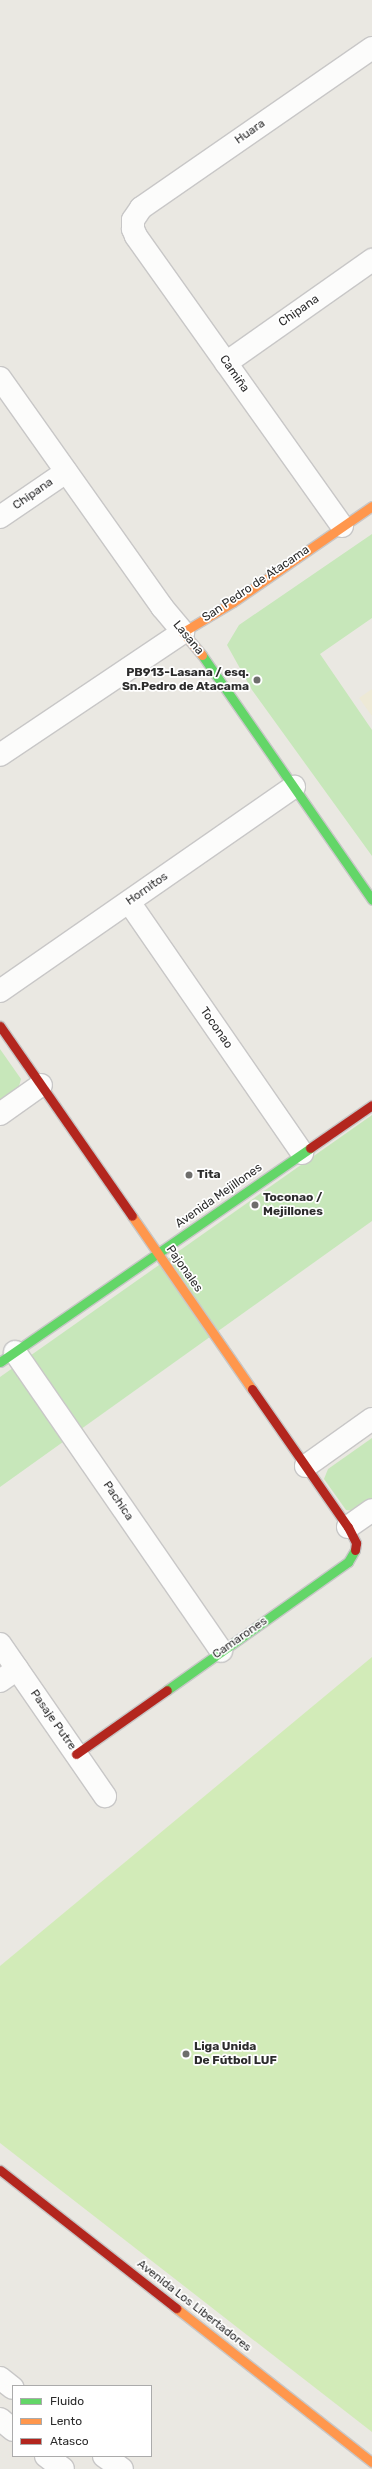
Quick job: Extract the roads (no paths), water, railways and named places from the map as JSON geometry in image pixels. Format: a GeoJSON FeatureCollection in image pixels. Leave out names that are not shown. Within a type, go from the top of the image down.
{"type":"FeatureCollection","features":[{"type":"Feature","properties":{"kind":"street","name":"Huara"},"geometry":{"type":"LineString","coordinates":[[133,220],[141,208],[372,48]]}},
{"type":"Feature","properties":{"kind":"street","name":"Camiña"},"geometry":{"type":"LineString","coordinates":[[133,220],[132,229],[136,236],[342,526]]}},
{"type":"Feature","properties":{"kind":"street","name":"Chipana"},"geometry":{"type":"LineString","coordinates":[[226,363],[372,260]]}},
{"type":"Feature","properties":{"kind":"street","name":"Lasana"},"geometry":{"type":"LineString","coordinates":[[0,378],[162,607],[204,656],[372,900]]}},
{"type":"Feature","properties":{"kind":"street","name":"Chipana"},"geometry":{"type":"LineString","coordinates":[[0,517],[66,472]]}},
{"type":"Feature","properties":{"kind":"street","name":"San Pedro de Atacama"},"geometry":{"type":"LineString","coordinates":[[0,755],[183,632],[233,602],[372,506]]}},
{"type":"Feature","properties":{"kind":"street","name":"Hornitos"},"geometry":{"type":"LineString","coordinates":[[0,991],[294,787]]}},
{"type":"Feature","properties":{"kind":"street","name":"Toconao"},"geometry":{"type":"LineString","coordinates":[[129,902],[302,1153]]}},
{"type":"Feature","properties":{"kind":"street","name":"Pajonales"},"geometry":{"type":"LineString","coordinates":[[0,1026],[348,1527]]}},
{"type":"Feature","properties":{"kind":"street"},"geometry":{"type":"LineString","coordinates":[[0,1114],[41,1085]]}},
{"type":"Feature","properties":{"kind":"street","name":"Avenida Mejillones"},"geometry":{"type":"LineString","coordinates":[[8,1357],[372,1105]]}},
{"type":"Feature","properties":{"kind":"street","name":"Pachica"},"geometry":{"type":"LineString","coordinates":[[8,1357],[221,1651]]}},
{"type":"Feature","properties":{"kind":"street"},"geometry":{"type":"LineString","coordinates":[[306,1466],[372,1419]]}},
{"type":"Feature","properties":{"kind":"street"},"geometry":{"type":"LineString","coordinates":[[348,1527],[372,1510]]}},
{"type":"Feature","properties":{"kind":"street","name":"Camarones"},"geometry":{"type":"LineString","coordinates":[[76,1754],[348,1562],[355,1550],[356,1543],[348,1527]]}},
{"type":"Feature","properties":{"kind":"street","name":"Pasaje Putre"},"geometry":{"type":"LineString","coordinates":[[0,1644],[9,1675],[76,1754],[105,1796]]}},
{"type":"Feature","properties":{"kind":"street","name":"Avenida Los Libertadores"},"geometry":{"type":"LineString","coordinates":[[0,2170],[372,2462]]}},
{"type":"Feature","properties":{"kind":"street"},"geometry":{"type":"LineString","coordinates":[[0,2378],[12,2387]]}},
{"type":"Feature","properties":{"kind":"street"},"geometry":{"type":"LineString","coordinates":[[0,2419],[12,2429]]}},
{"type":"Feature","properties":{"kind":"street"},"geometry":{"type":"LineString","coordinates":[[47,2457],[63,2469]]}},
{"type":"Feature","properties":{"kind":"street"},"geometry":{"type":"LineString","coordinates":[[105,2457],[122,2469]]}},
{"type":"Feature","properties":{"kind":"place","name":"PB913-Lasana / esq. Sn.Pedro de Atacama"},"geometry":{"type":"Point","coordinates":[257,680]}},
{"type":"Feature","properties":{"kind":"place","name":"Tita"},"geometry":{"type":"Point","coordinates":[189,1175]}},
{"type":"Feature","properties":{"kind":"place","name":"Toconao / Mejillones"},"geometry":{"type":"Point","coordinates":[255,1205]}},
{"type":"Feature","properties":{"kind":"place","name":"Liga Unida De Fútbol LUF"},"geometry":{"type":"Point","coordinates":[186,2054]}}]}
